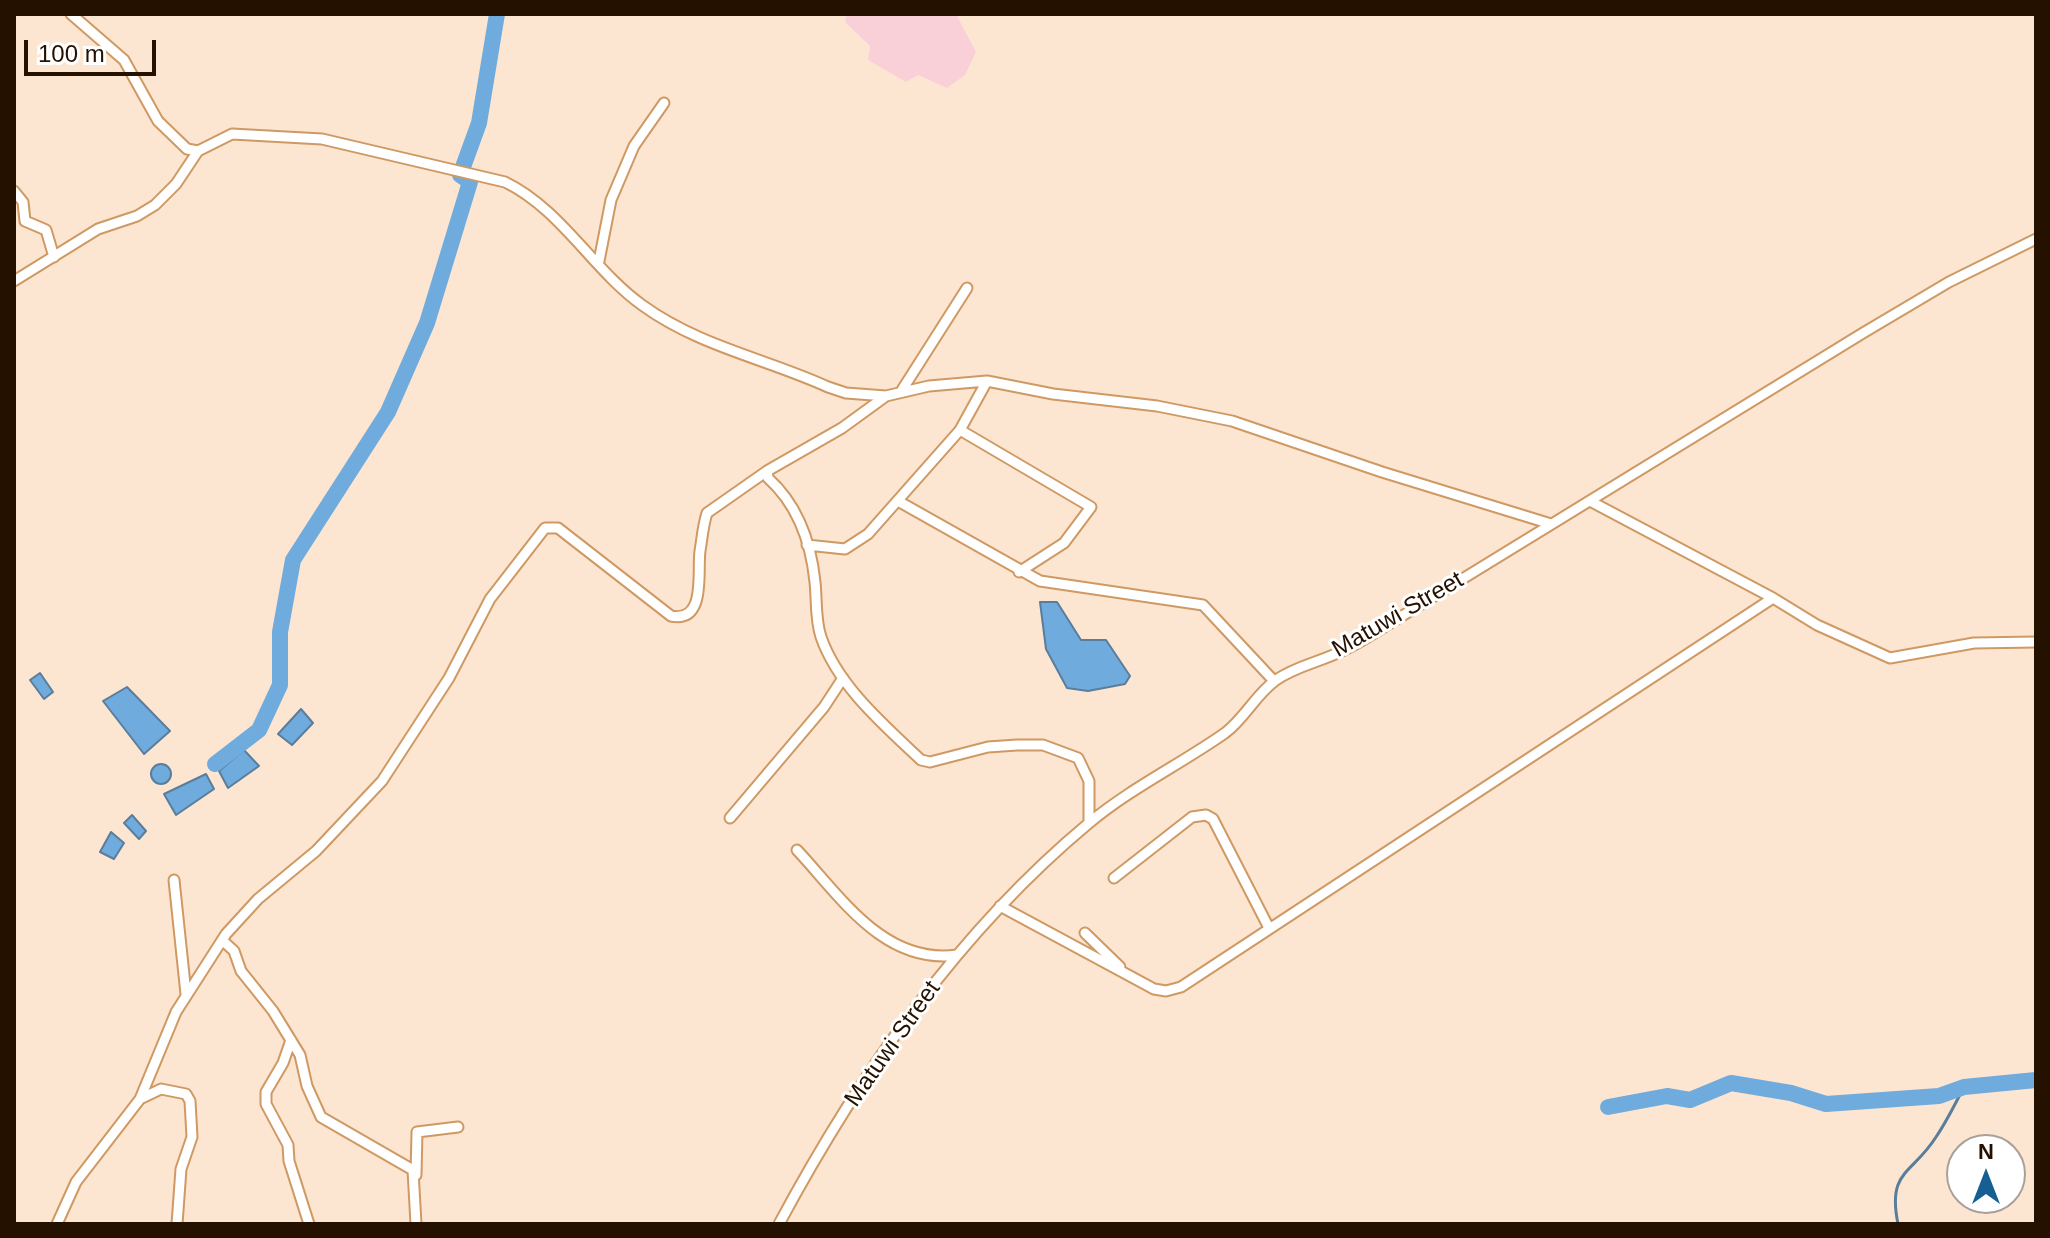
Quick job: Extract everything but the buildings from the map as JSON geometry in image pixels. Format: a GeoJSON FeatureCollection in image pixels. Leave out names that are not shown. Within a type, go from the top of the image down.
{"type":"FeatureCollection","features":[{"type":"Feature","properties":{"kind":"street"},"geometry":{"type":"LineString","coordinates":[[71,14],[124,60],[168,134],[187,149],[198,151]]}},
{"type":"Feature","properties":{"kind":"street"},"geometry":{"type":"LineString","coordinates":[[599,261],[611,200],[634,146],[664,103]]}},
{"type":"Feature","properties":{"kind":"street"},"geometry":{"type":"LineString","coordinates":[[14,281],[98,229],[137,216],[155,205],[176,184],[198,151],[232,134],[322,139],[492,177],[518,188],[599,261],[627,294],[683,330],[837,390],[886,396]]}},
{"type":"Feature","properties":{"kind":"street"},"geometry":{"type":"LineString","coordinates":[[14,191],[23,202],[25,221],[46,230],[54,257]]}},
{"type":"Feature","properties":{"kind":"street","name":"Matuwi Street"},"geometry":{"type":"LineString","coordinates":[[779,1224],[896,1033],[1000,906],[1089,823],[1226,732],[1250,711],[1274,681],[1310,662],[1340,652],[1937,289],[2036,239]]}},
{"type":"Feature","properties":{"kind":"street"},"geometry":{"type":"LineString","coordinates":[[902,390],[967,288]]}},
{"type":"Feature","properties":{"kind":"street"},"geometry":{"type":"LineString","coordinates":[[807,545],[838,549],[854,546],[960,430],[987,381]]}},
{"type":"Feature","properties":{"kind":"street"},"geometry":{"type":"LineString","coordinates":[[57,1224],[76,1182],[140,1099],[166,1032],[186,994],[222,940],[238,919],[316,851],[382,781],[449,678],[490,599],[545,528],[558,528],[671,616],[679,617],[688,613],[700,591],[700,551],[707,513],[767,471],[842,428],[886,396],[902,390],[987,381],[1053,394],[1157,406],[1232,421],[1382,472],[1551,524]]}},
{"type":"Feature","properties":{"kind":"street"},"geometry":{"type":"LineString","coordinates":[[960,430],[1091,507],[1064,543],[1019,572]]}},
{"type":"Feature","properties":{"kind":"street"},"geometry":{"type":"LineString","coordinates":[[767,471],[768,478],[792,504],[807,545],[821,636],[843,678],[921,760],[930,762],[988,747],[1043,745],[1078,758],[1089,781],[1089,823]]}},
{"type":"Feature","properties":{"kind":"street"},"geometry":{"type":"LineString","coordinates":[[898,501],[1019,572],[1040,581],[1203,605],[1274,681]]}},
{"type":"Feature","properties":{"kind":"street"},"geometry":{"type":"LineString","coordinates":[[1590,501],[1773,598],[1817,625],[1890,658],[1974,643],[2036,642]]}},
{"type":"Feature","properties":{"kind":"street"},"geometry":{"type":"LineString","coordinates":[[1000,906],[1154,989],[1166,991],[1181,987],[1773,598]]}},
{"type":"Feature","properties":{"kind":"street"},"geometry":{"type":"LineString","coordinates":[[730,818],[824,707],[843,678]]}},
{"type":"Feature","properties":{"kind":"street"},"geometry":{"type":"LineString","coordinates":[[1114,878],[1192,817],[1206,815],[1213,819],[1269,928]]}},
{"type":"Feature","properties":{"kind":"street"},"geometry":{"type":"LineString","coordinates":[[797,850],[862,921],[891,944],[926,955],[957,955]]}},
{"type":"Feature","properties":{"kind":"street"},"geometry":{"type":"LineString","coordinates":[[174,880],[186,994]]}},
{"type":"Feature","properties":{"kind":"street"},"geometry":{"type":"LineString","coordinates":[[1085,933],[1128,977]]}},
{"type":"Feature","properties":{"kind":"street"},"geometry":{"type":"LineString","coordinates":[[222,940],[234,951],[241,971],[303,1061],[307,1086],[321,1117],[409,1166],[416,1175]]}},
{"type":"Feature","properties":{"kind":"street"},"geometry":{"type":"LineString","coordinates":[[291,1040],[283,1063],[266,1092],[266,1104],[288,1145],[289,1161],[309,1224]]}},
{"type":"Feature","properties":{"kind":"street"},"geometry":{"type":"LineString","coordinates":[[140,1099],[167,1088],[186,1094],[190,1101],[192,1137],[181,1169],[177,1224]]}},
{"type":"Feature","properties":{"kind":"street"},"geometry":{"type":"LineString","coordinates":[[416,1224],[417,1132],[458,1127]]}},
{"type":"Feature","properties":{"kind":"shaded area"},"geometry":{"type":"Polygon","coordinates":[[[847,14],[956,14],[976,52],[965,75],[947,88],[918,75],[906,82],[868,60],[870,46],[845,22],[847,14]]]}},
{"type":"Feature","properties":{"kind":"water"},"geometry":{"type":"Polygon","coordinates":[[[1040,602],[1057,602],[1081,640],[1106,640],[1130,676],[1125,684],[1088,691],[1067,688],[1046,649],[1040,602]]]}},
{"type":"Feature","properties":{"kind":"water"},"geometry":{"type":"Polygon","coordinates":[[[40,673],[53,692],[44,699],[30,680],[40,673]]]}},
{"type":"Feature","properties":{"kind":"water"},"geometry":{"type":"Polygon","coordinates":[[[127,687],[170,731],[144,754],[103,701],[127,687]]]}},
{"type":"Feature","properties":{"kind":"water"},"geometry":{"type":"Polygon","coordinates":[[[301,709],[313,723],[292,745],[278,734],[301,709]]]}},
{"type":"Feature","properties":{"kind":"water"},"geometry":{"type":"Polygon","coordinates":[[[244,750],[259,766],[228,788],[219,771],[244,750]]]}},
{"type":"Feature","properties":{"kind":"water"},"geometry":{"type":"Polygon","coordinates":[[[161,764],[168,767],[171,774],[168,781],[161,784],[154,781],[151,774],[154,767],[161,764]]]}},
{"type":"Feature","properties":{"kind":"water"},"geometry":{"type":"Polygon","coordinates":[[[206,774],[214,789],[176,815],[164,794],[206,774]]]}},
{"type":"Feature","properties":{"kind":"water"},"geometry":{"type":"Polygon","coordinates":[[[132,815],[146,831],[139,839],[124,823],[132,815]]]}},
{"type":"Feature","properties":{"kind":"water"},"geometry":{"type":"Polygon","coordinates":[[[111,832],[124,843],[114,859],[100,852],[111,832]]]}},
{"type":"Feature","properties":{"kind":"waterway"},"geometry":{"type":"LineString","coordinates":[[463,167],[479,123],[497,14]]}},
{"type":"Feature","properties":{"kind":"waterway"},"geometry":{"type":"LineString","coordinates":[[215,764],[259,730],[280,685],[280,632],[293,560],[388,412],[427,323],[470,182],[460,175]]}},
{"type":"Feature","properties":{"kind":"waterway"},"geometry":{"type":"LineString","coordinates":[[1608,1107],[1667,1096],[1690,1100],[1731,1083],[1791,1093],[1826,1104],[1939,1096],[1964,1087],[2036,1080]]}},
{"type":"Feature","properties":{"kind":"waterway"},"geometry":{"type":"LineString","coordinates":[[1898,1224],[1895,1206],[1899,1183],[1936,1137],[1964,1087]]}}]}
